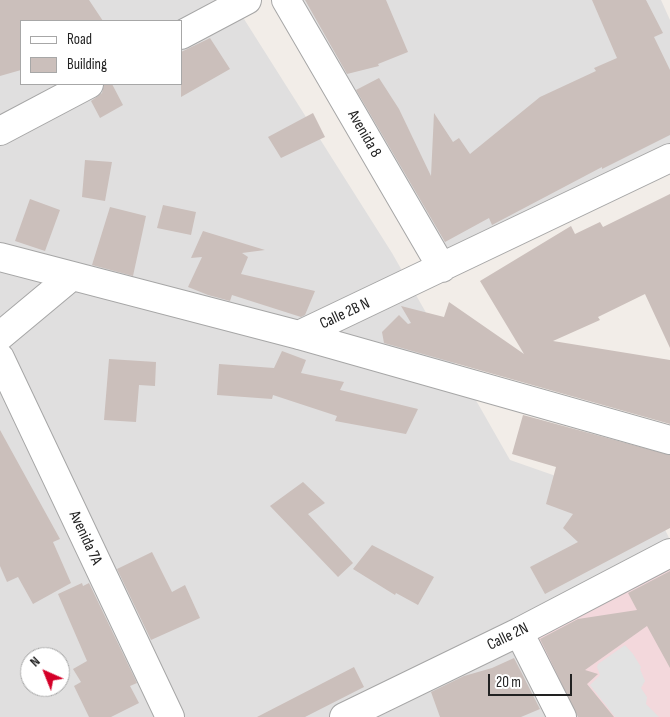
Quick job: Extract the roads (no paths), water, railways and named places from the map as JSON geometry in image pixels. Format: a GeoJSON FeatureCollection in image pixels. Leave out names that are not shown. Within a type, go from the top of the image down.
{"type":"FeatureCollection","features":[{"type":"Feature","properties":{"kind":"street"},"geometry":{"type":"LineString","coordinates":[[182,34],[247,0]]}},
{"type":"Feature","properties":{"kind":"street","name":"Avenida 8"},"geometry":{"type":"LineString","coordinates":[[286,0],[442,268]]}},
{"type":"Feature","properties":{"kind":"street"},"geometry":{"type":"LineString","coordinates":[[0,131],[87,85]]}},
{"type":"Feature","properties":{"kind":"street","name":"Calle 2B N"},"geometry":{"type":"LineString","coordinates":[[0,257],[299,335],[670,158]]}},
{"type":"Feature","properties":{"kind":"street"},"geometry":{"type":"LineString","coordinates":[[0,336],[72,276]]}},
{"type":"Feature","properties":{"kind":"street"},"geometry":{"type":"LineString","coordinates":[[299,335],[670,440]]}},
{"type":"Feature","properties":{"kind":"street","name":"Avenida 7A"},"geometry":{"type":"LineString","coordinates":[[0,358],[170,717]]}},
{"type":"Feature","properties":{"kind":"street","name":"Calle 2N"},"geometry":{"type":"LineString","coordinates":[[344,717],[519,632],[670,553]]}},
{"type":"Feature","properties":{"kind":"street"},"geometry":{"type":"LineString","coordinates":[[519,632],[562,717]]}}]}
